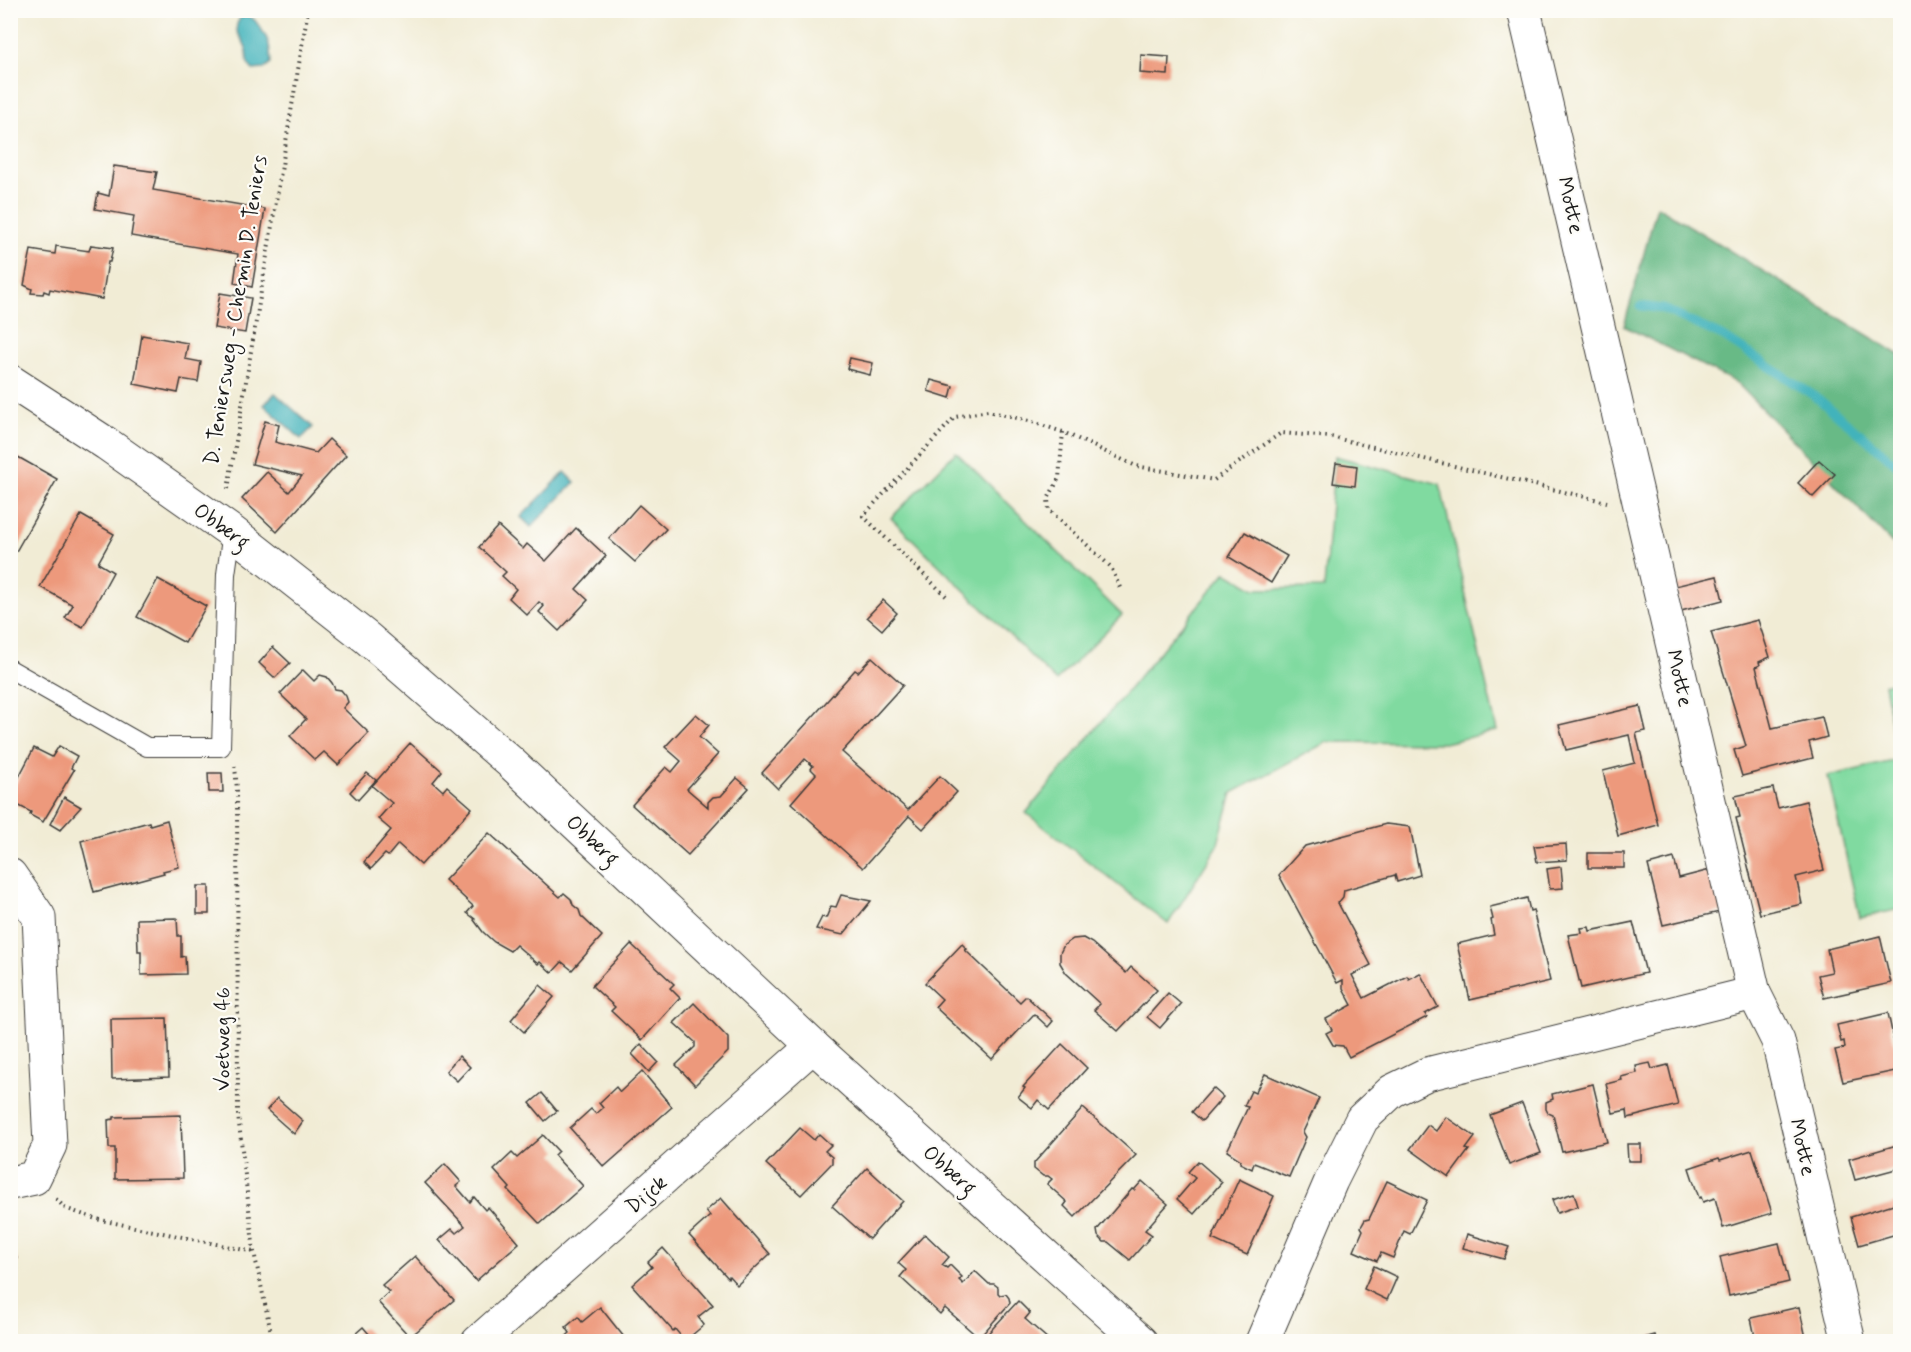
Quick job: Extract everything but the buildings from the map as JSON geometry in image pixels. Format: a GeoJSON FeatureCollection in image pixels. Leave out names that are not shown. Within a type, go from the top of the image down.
{"type":"FeatureCollection","features":[{"type":"Feature","properties":{"kind":"street","name":"Motte"},"geometry":{"type":"LineString","coordinates":[[1524,10],[1754,993],[1778,1041],[1849,1341]]}},
{"type":"Feature","properties":{"kind":"street","name":"Obberg"},"geometry":{"type":"LineString","coordinates":[[10,381],[107,444],[232,532],[367,638],[509,761],[813,1046],[1141,1341]]}},
{"type":"Feature","properties":{"kind":"street"},"geometry":{"type":"LineString","coordinates":[[10,875],[39,917],[50,1145],[22,1180]]}},
{"type":"Feature","properties":{"kind":"street"},"geometry":{"type":"LineString","coordinates":[[1262,1341],[1331,1181],[1362,1119],[1392,1091],[1427,1074],[1754,993]]}},
{"type":"Feature","properties":{"kind":"street","name":"Dijck"},"geometry":{"type":"LineString","coordinates":[[478,1341],[813,1046]]}},
{"type":"Feature","properties":{"kind":"lane"},"geometry":{"type":"LineString","coordinates":[[10,669],[147,747],[221,747],[226,574],[232,532]]}},
{"type":"Feature","properties":{"kind":"path","name":"D. Teniersweg - Chemin D. Teniers"},"geometry":{"type":"LineString","coordinates":[[232,532],[227,498],[308,10]]}},
{"type":"Feature","properties":{"kind":"path"},"geometry":{"type":"LineString","coordinates":[[946,596],[863,516],[955,417],[988,411],[1063,432],[1136,466],[1214,480],[1281,433],[1331,437],[1640,510]]}},
{"type":"Feature","properties":{"kind":"path"},"geometry":{"type":"LineString","coordinates":[[1063,432],[1059,478],[1048,499],[1049,510],[1111,567],[1121,590]]}},
{"type":"Feature","properties":{"kind":"path","name":"Voetweg 46"},"geometry":{"type":"LineString","coordinates":[[221,747],[234,746],[237,790],[238,1115],[254,1252],[273,1341]]}},
{"type":"Feature","properties":{"kind":"path"},"geometry":{"type":"LineString","coordinates":[[22,1180],[65,1208],[96,1218],[254,1252]]}},
{"type":"Feature","properties":{"kind":"green space"},"geometry":{"type":"Polygon","coordinates":[[[1657,206],[1900,355],[1900,543],[1892,543],[1737,383],[1624,326],[1657,206]]]}},
{"type":"Feature","properties":{"kind":"green space"},"geometry":{"type":"Polygon","coordinates":[[[956,452],[1122,615],[1056,681],[891,518],[956,452]]]}},
{"type":"Feature","properties":{"kind":"green space"},"geometry":{"type":"Polygon","coordinates":[[[1335,456],[1440,484],[1497,731],[1444,743],[1327,742],[1232,793],[1217,847],[1168,924],[1026,813],[1226,572],[1255,589],[1324,588],[1335,456]]]}},
{"type":"Feature","properties":{"kind":"green space"},"geometry":{"type":"Polygon","coordinates":[[[1900,679],[1900,909],[1860,918],[1828,776],[1898,760],[1884,684],[1900,679]]]}},
{"type":"Feature","properties":{"kind":"water"},"geometry":{"type":"Polygon","coordinates":[[[247,16],[255,21],[269,44],[271,64],[264,69],[253,70],[250,66],[247,61],[246,48],[237,30],[241,17],[247,16]]]}},
{"type":"Feature","properties":{"kind":"water"},"geometry":{"type":"Polygon","coordinates":[[[275,393],[313,427],[301,439],[264,405],[275,393]]]}},
{"type":"Feature","properties":{"kind":"water"},"geometry":{"type":"Polygon","coordinates":[[[565,472],[575,482],[531,527],[521,517],[565,472]]]}},
{"type":"Feature","properties":{"kind":"waterway"},"geometry":{"type":"LineString","coordinates":[[1641,306],[1663,309],[1724,337],[1816,397],[1900,467]]}}]}
